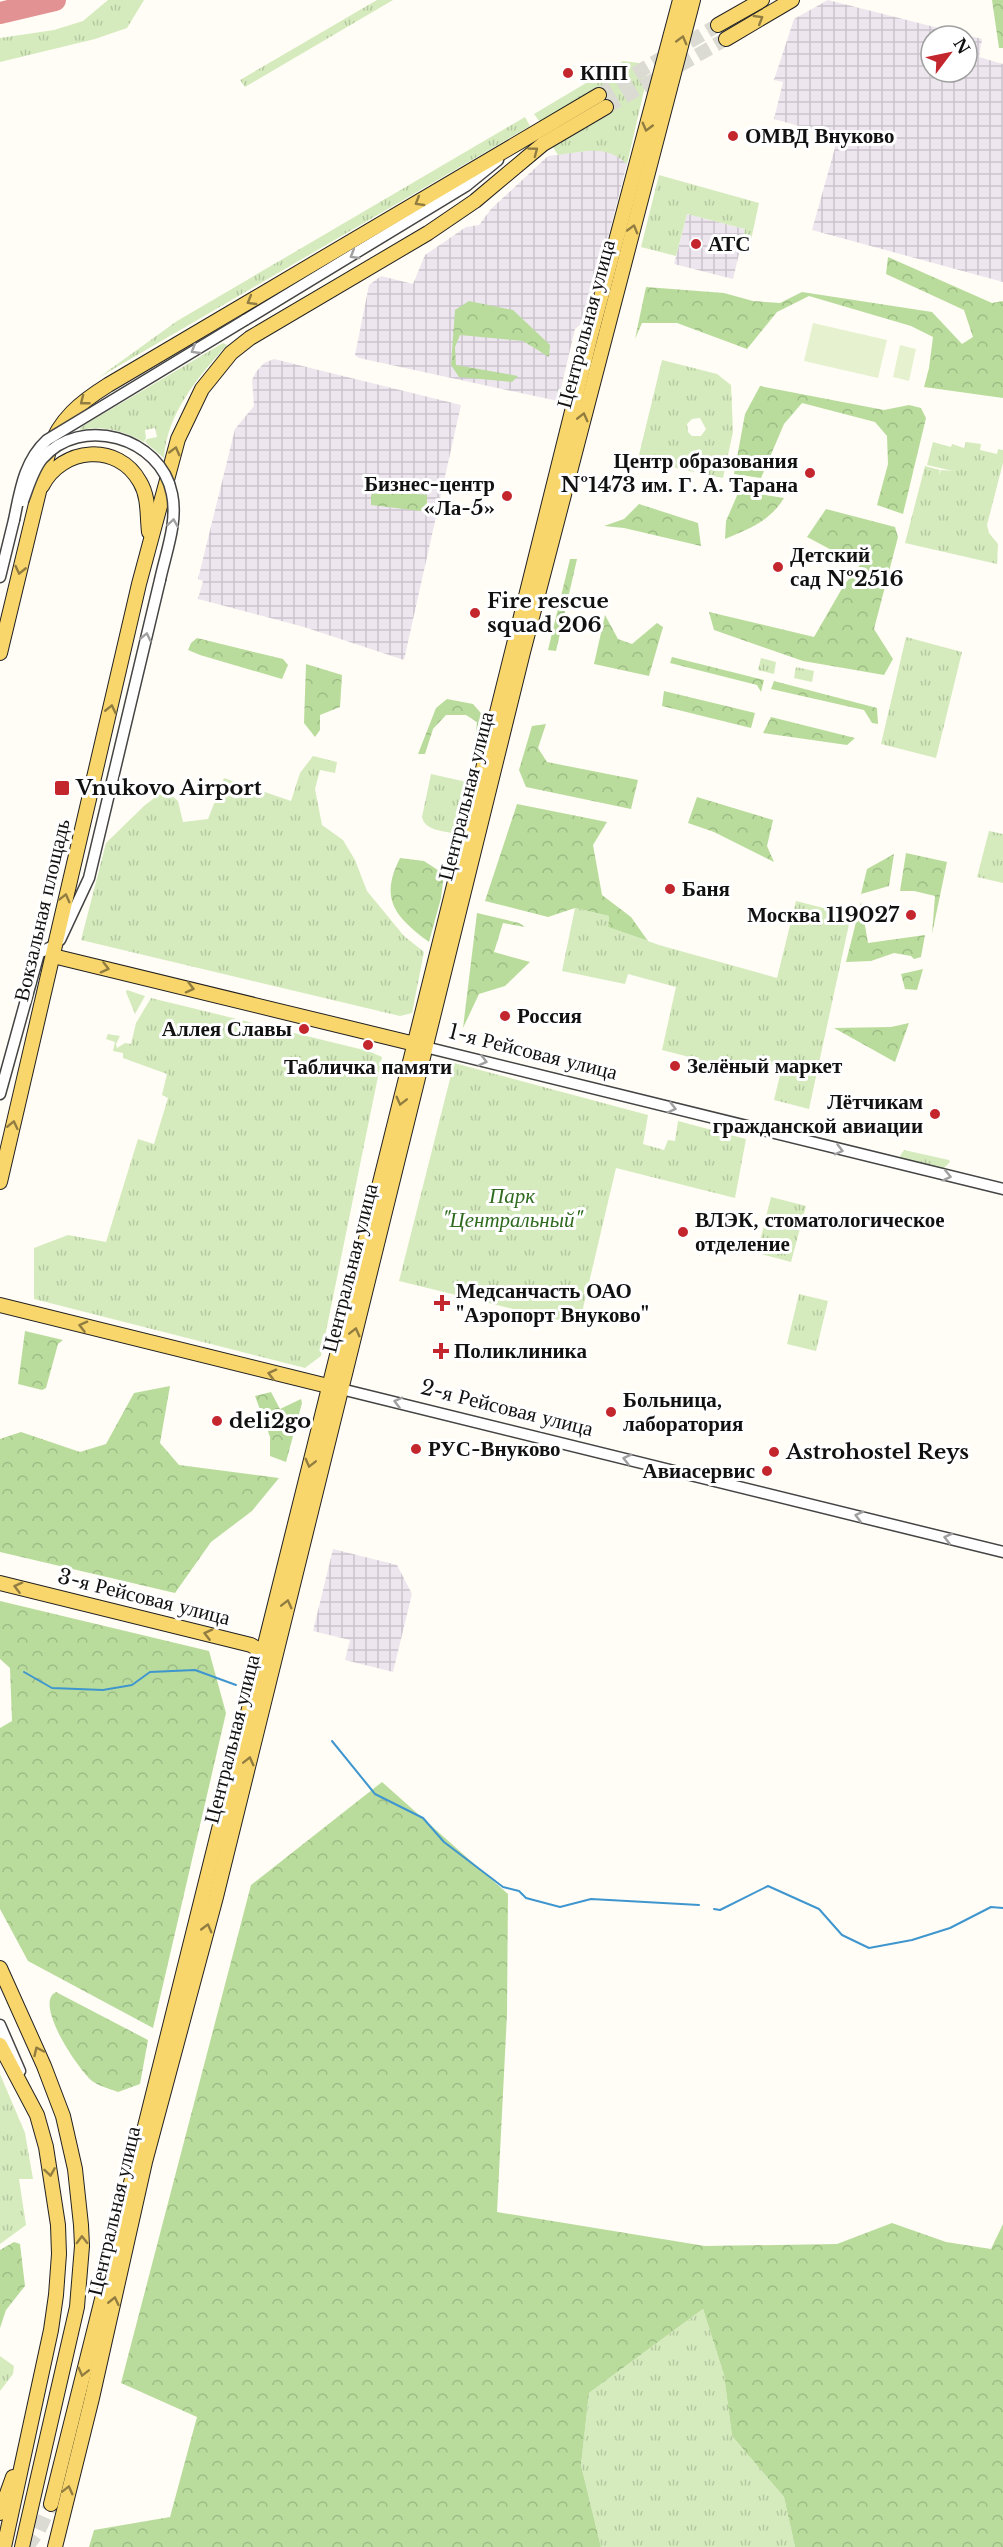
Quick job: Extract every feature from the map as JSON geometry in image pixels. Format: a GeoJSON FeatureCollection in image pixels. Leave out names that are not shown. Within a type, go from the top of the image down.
{"type":"FeatureCollection","features":[{"type":"Feature","properties":{"kind":"main road","name":"Центральная улица"},"geometry":{"type":"LineString","coordinates":[[51,2504],[335,1388],[420,1046],[591,335],[680,0]]}},
{"type":"Feature","properties":{"kind":"main road","name":"Центральная улица"},"geometry":{"type":"LineString","coordinates":[[420,1046],[693,0]]}},
{"type":"Feature","properties":{"kind":"main road"},"geometry":{"type":"LineString","coordinates":[[718,25],[762,0]]}},
{"type":"Feature","properties":{"kind":"main road"},"geometry":{"type":"LineString","coordinates":[[726,39],[792,0]]}},
{"type":"Feature","properties":{"kind":"main road"},"geometry":{"type":"LineString","coordinates":[[0,653],[33,511],[53,438],[68,415],[78,405],[108,385],[598,95]]}},
{"type":"Feature","properties":{"kind":"main road","name":"Вокзальная площадь"},"geometry":{"type":"LineString","coordinates":[[0,1182],[159,508],[184,423],[202,389],[231,353],[250,338],[460,212],[543,144],[606,107]]}},
{"type":"Feature","properties":{"kind":"main road"},"geometry":{"type":"LineString","coordinates":[[33,511],[44,482],[64,462],[81,454],[111,456],[130,468],[143,486],[150,544]]}},
{"type":"Feature","properties":{"kind":"main road","name":"1-я Рейсовая улица"},"geometry":{"type":"LineString","coordinates":[[54,950],[420,1046]]}},
{"type":"Feature","properties":{"kind":"main road","name":"2-я Рейсовая улица"},"geometry":{"type":"LineString","coordinates":[[0,1305],[335,1388]]}},
{"type":"Feature","properties":{"kind":"main road","name":"3-я Рейсовая улица"},"geometry":{"type":"LineString","coordinates":[[0,1583],[244,1643],[268,1656]]}},
{"type":"Feature","properties":{"kind":"main road","name":"Центральная улица"},"geometry":{"type":"LineString","coordinates":[[55,2547],[92,2398],[145,2162],[216,1897],[268,1656]]}},
{"type":"Feature","properties":{"kind":"main road"},"geometry":{"type":"LineString","coordinates":[[0,1968],[44,2066],[63,2116],[75,2169],[82,2235],[80,2285],[75,2321],[22,2547]]}},
{"type":"Feature","properties":{"kind":"main road"},"geometry":{"type":"LineString","coordinates":[[0,2045],[37,2115],[46,2147],[59,2254],[51,2330],[3,2547]]}},
{"type":"Feature","properties":{"kind":"main road"},"geometry":{"type":"LineString","coordinates":[[0,2513],[27,2441]]}},
{"type":"Feature","properties":{"kind":"street"},"geometry":{"type":"LineString","coordinates":[[0,577],[25,475],[34,456],[47,440],[466,186],[524,139]]}},
{"type":"Feature","properties":{"kind":"street"},"geometry":{"type":"LineString","coordinates":[[0,1094],[39,953],[54,950],[89,878],[174,521],[172,494],[166,476],[142,448],[113,436],[83,437],[56,448],[42,459],[14,520]]}},
{"type":"Feature","properties":{"kind":"street","name":"1-я Рейсовая улица"},"geometry":{"type":"LineString","coordinates":[[420,1046],[1003,1189]]}},
{"type":"Feature","properties":{"kind":"street","name":"2-я Рейсовая улица"},"geometry":{"type":"LineString","coordinates":[[335,1388],[1003,1552]]}},
{"type":"Feature","properties":{"kind":"street"},"geometry":{"type":"LineString","coordinates":[[0,2025],[32,2098],[37,2115]]}},
{"type":"Feature","properties":{"kind":"shaded area"},"geometry":{"type":"Polygon","coordinates":[[[828,0],[923,24],[919,24],[919,84],[979,84],[979,57],[1003,64],[1003,282],[812,230],[838,137],[774,119],[783,82],[774,80],[794,19],[828,0]]]}},
{"type":"Feature","properties":{"kind":"shaded area"},"geometry":{"type":"Polygon","coordinates":[[[979,38],[982,39],[979,57],[979,38]]]}},
{"type":"Feature","properties":{"kind":"shaded area"},"geometry":{"type":"Polygon","coordinates":[[[601,149],[621,158],[627,164],[587,319],[575,329],[558,401],[359,358],[355,355],[369,285],[381,276],[413,284],[425,255],[466,227],[479,225],[491,209],[548,156],[601,149]]]}},
{"type":"Feature","properties":{"kind":"shaded area"},"geometry":{"type":"Polygon","coordinates":[[[687,214],[745,229],[733,279],[674,264],[687,214]]]}},
{"type":"Feature","properties":{"kind":"shaded area"},"geometry":{"type":"Polygon","coordinates":[[[274,359],[461,405],[404,660],[304,627],[198,599],[203,581],[198,579],[235,429],[254,406],[252,380],[256,372],[264,363],[274,359]]]}},
{"type":"Feature","properties":{"kind":"shaded area"},"geometry":{"type":"Polygon","coordinates":[[[333,1549],[397,1565],[412,1594],[393,1672],[345,1660],[350,1640],[313,1631],[333,1549]]]}},
{"type":"Feature","properties":{"kind":"green space"},"geometry":{"type":"Polygon","coordinates":[[[108,0],[144,0],[127,28],[95,39],[0,62],[0,38],[54,30],[83,21],[108,0]]]}},
{"type":"Feature","properties":{"kind":"green space"},"geometry":{"type":"Polygon","coordinates":[[[377,0],[393,0],[245,87],[240,80],[377,0]]]}},
{"type":"Feature","properties":{"kind":"green space"},"geometry":{"type":"Polygon","coordinates":[[[992,0],[1003,0],[1003,48],[999,48],[992,0]]]}},
{"type":"Feature","properties":{"kind":"green space"},"geometry":{"type":"Polygon","coordinates":[[[623,61],[639,63],[647,70],[627,164],[603,152],[586,151],[558,155],[553,147],[610,114],[596,90],[540,122],[534,114],[623,61]]]}},
{"type":"Feature","properties":{"kind":"green space"},"geometry":{"type":"Polygon","coordinates":[[[525,117],[530,126],[98,378],[177,321],[525,117]]]}},
{"type":"Feature","properties":{"kind":"green space"},"geometry":{"type":"Polygon","coordinates":[[[659,175],[759,203],[751,240],[743,238],[745,229],[687,214],[676,256],[641,247],[659,175]]]}},
{"type":"Feature","properties":{"kind":"green space"},"geometry":{"type":"Polygon","coordinates":[[[888,257],[992,303],[1003,301],[1003,398],[924,387],[933,337],[911,326],[809,296],[777,312],[747,349],[677,323],[642,323],[635,339],[646,287],[724,293],[753,301],[780,303],[802,292],[932,312],[962,344],[973,337],[964,310],[886,274],[888,257]]]}},
{"type":"Feature","properties":{"kind":"green space"},"geometry":{"type":"Polygon","coordinates":[[[469,301],[513,310],[550,345],[549,357],[523,341],[460,335],[455,347],[456,365],[518,376],[512,382],[459,377],[451,365],[455,310],[469,301]]]}},
{"type":"Feature","properties":{"kind":"green space"},"geometry":{"type":"Polygon","coordinates":[[[813,323],[887,340],[878,378],[804,361],[813,323]]]}},
{"type":"Feature","properties":{"kind":"green space"},"geometry":{"type":"Polygon","coordinates":[[[223,343],[227,345],[195,383],[178,411],[166,442],[164,458],[145,442],[147,439],[157,437],[155,428],[145,430],[144,442],[113,430],[97,428],[80,430],[81,427],[223,343]]]}},
{"type":"Feature","properties":{"kind":"green space"},"geometry":{"type":"Polygon","coordinates":[[[900,345],[916,349],[909,381],[893,377],[900,345]]]}},
{"type":"Feature","properties":{"kind":"green space"},"geometry":{"type":"Polygon","coordinates":[[[662,360],[717,374],[731,385],[733,432],[723,478],[708,475],[709,468],[695,465],[694,472],[638,459],[662,360]],[[700,418],[692,419],[687,424],[688,432],[692,436],[701,436],[706,429],[700,418]]]}},
{"type":"Feature","properties":{"kind":"green space"},"geometry":{"type":"Polygon","coordinates":[[[760,386],[884,410],[909,405],[921,408],[926,418],[903,514],[877,505],[888,464],[887,436],[875,422],[802,403],[784,424],[761,478],[734,474],[745,414],[760,386]]]}},
{"type":"Feature","properties":{"kind":"green space"},"geometry":{"type":"Polygon","coordinates":[[[933,442],[964,448],[966,442],[981,444],[980,450],[997,454],[998,449],[1003,450],[1003,463],[987,525],[989,533],[998,544],[997,564],[905,543],[925,466],[940,470],[939,475],[941,470],[953,471],[927,465],[933,442]]]}},
{"type":"Feature","properties":{"kind":"green space"},"geometry":{"type":"Polygon","coordinates":[[[374,489],[427,495],[427,507],[420,511],[371,505],[374,489]]]}},
{"type":"Feature","properties":{"kind":"green space"},"geometry":{"type":"Polygon","coordinates":[[[739,491],[784,498],[766,518],[751,528],[725,539],[726,521],[739,491]]]}},
{"type":"Feature","properties":{"kind":"green space"},"geometry":{"type":"Polygon","coordinates":[[[639,504],[698,523],[701,546],[624,528],[604,526],[624,519],[639,504]]]}},
{"type":"Feature","properties":{"kind":"green space"},"geometry":{"type":"Polygon","coordinates":[[[826,509],[895,527],[898,537],[874,629],[893,659],[884,675],[803,661],[714,630],[709,612],[814,637],[844,585],[860,565],[807,537],[826,509]]]}},
{"type":"Feature","properties":{"kind":"green space"},"geometry":{"type":"Polygon","coordinates":[[[570,559],[577,559],[556,651],[548,650],[570,559]]]}},
{"type":"Feature","properties":{"kind":"green space"},"geometry":{"type":"Polygon","coordinates":[[[605,615],[618,639],[632,644],[657,623],[663,627],[649,676],[594,664],[605,615]]]}},
{"type":"Feature","properties":{"kind":"green space"},"geometry":{"type":"Polygon","coordinates":[[[906,637],[962,652],[936,758],[881,744],[906,637]]]}},
{"type":"Feature","properties":{"kind":"green space"},"geometry":{"type":"Polygon","coordinates":[[[197,638],[283,659],[288,665],[282,679],[200,655],[188,650],[197,638]]]}},
{"type":"Feature","properties":{"kind":"green space"},"geometry":{"type":"Polygon","coordinates":[[[672,657],[764,680],[761,692],[757,685],[670,663],[672,657]]]}},
{"type":"Feature","properties":{"kind":"green space"},"geometry":{"type":"Polygon","coordinates":[[[761,658],[776,662],[774,674],[758,670],[761,658]]]}},
{"type":"Feature","properties":{"kind":"green space"},"geometry":{"type":"Polygon","coordinates":[[[306,664],[342,675],[340,707],[320,715],[320,730],[315,737],[304,723],[306,664]]]}},
{"type":"Feature","properties":{"kind":"green space"},"geometry":{"type":"Polygon","coordinates":[[[796,667],[814,671],[812,682],[794,678],[796,667]]]}},
{"type":"Feature","properties":{"kind":"green space"},"geometry":{"type":"Polygon","coordinates":[[[774,681],[877,708],[878,724],[872,723],[864,710],[771,689],[774,681]]]}},
{"type":"Feature","properties":{"kind":"green space"},"geometry":{"type":"Polygon","coordinates":[[[664,691],[755,713],[751,728],[662,706],[664,691]]]}},
{"type":"Feature","properties":{"kind":"green space"},"geometry":{"type":"Polygon","coordinates":[[[447,699],[473,704],[486,719],[476,762],[473,761],[477,722],[466,715],[446,715],[433,729],[425,754],[418,754],[436,708],[447,699]]]}},
{"type":"Feature","properties":{"kind":"green space"},"geometry":{"type":"Polygon","coordinates":[[[771,717],[855,738],[847,745],[763,733],[771,717]]]}},
{"type":"Feature","properties":{"kind":"green space"},"geometry":{"type":"Polygon","coordinates":[[[546,724],[538,748],[547,762],[638,780],[631,809],[526,787],[519,770],[532,726],[546,724]]]}},
{"type":"Feature","properties":{"kind":"green space"},"geometry":{"type":"Polygon","coordinates":[[[313,756],[337,762],[335,773],[320,770],[315,789],[322,825],[343,840],[355,860],[367,891],[404,936],[424,952],[412,1013],[400,1016],[81,940],[106,843],[145,805],[165,790],[178,801],[183,822],[208,819],[224,778],[291,801],[300,773],[313,756]]]}},
{"type":"Feature","properties":{"kind":"green space"},"geometry":{"type":"Polygon","coordinates":[[[431,774],[467,782],[457,834],[436,830],[424,822],[422,817],[431,774]]]}},
{"type":"Feature","properties":{"kind":"green space"},"geometry":{"type":"Polygon","coordinates":[[[697,797],[773,820],[767,846],[774,862],[714,832],[688,823],[697,797]]]}},
{"type":"Feature","properties":{"kind":"green space"},"geometry":{"type":"Polygon","coordinates":[[[517,804],[607,822],[593,845],[602,895],[631,917],[648,941],[608,927],[609,916],[575,908],[548,917],[485,901],[517,804]]]}},
{"type":"Feature","properties":{"kind":"green space"},"geometry":{"type":"Polygon","coordinates":[[[989,831],[1003,834],[1003,883],[977,877],[989,831]]]}},
{"type":"Feature","properties":{"kind":"green space"},"geometry":{"type":"Polygon","coordinates":[[[906,853],[947,862],[932,934],[935,896],[914,891],[900,891],[906,853]]]}},
{"type":"Feature","properties":{"kind":"green space"},"geometry":{"type":"Polygon","coordinates":[[[894,854],[889,886],[861,894],[867,869],[894,854]]]}},
{"type":"Feature","properties":{"kind":"green space"},"geometry":{"type":"Polygon","coordinates":[[[400,858],[424,861],[444,874],[441,898],[429,942],[407,924],[394,906],[391,885],[400,858]]]}},
{"type":"Feature","properties":{"kind":"green space"},"geometry":{"type":"Polygon","coordinates":[[[796,901],[851,915],[809,1109],[774,1100],[782,1067],[743,1059],[740,1070],[662,1050],[676,987],[628,974],[625,984],[562,971],[575,908],[609,916],[608,927],[659,945],[777,978],[796,901]]]}},
{"type":"Feature","properties":{"kind":"green space"},"geometry":{"type":"Polygon","coordinates":[[[861,902],[868,943],[925,935],[921,957],[914,959],[911,956],[894,953],[871,961],[846,962],[861,902]]]}},
{"type":"Feature","properties":{"kind":"green space"},"geometry":{"type":"Polygon","coordinates":[[[477,913],[519,923],[525,927],[503,923],[494,952],[530,962],[505,986],[479,994],[463,1028],[477,913]]]}},
{"type":"Feature","properties":{"kind":"green space"},"geometry":{"type":"Polygon","coordinates":[[[923,969],[917,990],[905,989],[901,974],[923,969]]]}},
{"type":"Feature","properties":{"kind":"green space"},"geometry":{"type":"Polygon","coordinates":[[[127,990],[145,996],[135,1014],[126,992],[127,990]]]}},
{"type":"Feature","properties":{"kind":"green space"},"geometry":{"type":"Polygon","coordinates":[[[151,998],[368,1051],[382,1057],[321,1356],[305,1368],[34,1299],[34,1248],[68,1235],[106,1242],[138,1139],[154,1144],[168,1098],[162,1095],[167,1074],[123,1058],[123,1053],[113,1051],[115,1042],[106,1039],[108,1034],[120,1036],[116,1044],[117,1048],[125,1043],[131,1044],[136,1023],[151,998]]]}},
{"type":"Feature","properties":{"kind":"green space"},"geometry":{"type":"Polygon","coordinates":[[[909,1023],[895,1062],[834,1028],[891,1027],[909,1023]]]}},
{"type":"Feature","properties":{"kind":"green space","name":"Парк \"Центральный\""},"geometry":{"type":"Polygon","coordinates":[[[454,1063],[648,1115],[643,1144],[664,1150],[668,1140],[675,1141],[678,1121],[746,1139],[735,1198],[616,1168],[579,1325],[399,1281],[454,1063]]]}},
{"type":"Feature","properties":{"kind":"green space"},"geometry":{"type":"Polygon","coordinates":[[[904,1150],[950,1162],[943,1169],[904,1161],[900,1156],[904,1150]]]}},
{"type":"Feature","properties":{"kind":"green space"},"geometry":{"type":"Polygon","coordinates":[[[771,1197],[806,1206],[791,1262],[757,1253],[771,1197]]]}},
{"type":"Feature","properties":{"kind":"green space"},"geometry":{"type":"Polygon","coordinates":[[[799,1294],[828,1301],[816,1351],[787,1344],[799,1294]]]}},
{"type":"Feature","properties":{"kind":"green space"},"geometry":{"type":"Polygon","coordinates":[[[25,1331],[63,1340],[58,1344],[46,1388],[42,1390],[18,1384],[25,1331]]]}},
{"type":"Feature","properties":{"kind":"green space"},"geometry":{"type":"Polygon","coordinates":[[[170,1386],[160,1443],[179,1465],[279,1478],[252,1511],[211,1542],[175,1593],[0,1552],[0,1439],[21,1432],[80,1452],[106,1444],[134,1393],[170,1386]]]}},
{"type":"Feature","properties":{"kind":"green space"},"geometry":{"type":"Polygon","coordinates":[[[271,1392],[280,1409],[301,1399],[302,1403],[286,1462],[270,1456],[270,1437],[255,1396],[271,1392]]]}},
{"type":"Feature","properties":{"kind":"green space"},"geometry":{"type":"Polygon","coordinates":[[[0,1601],[209,1651],[226,1713],[153,2028],[28,1961],[0,1909],[0,1728],[12,1721],[10,1668],[0,1659],[0,1601]]]}},
{"type":"Feature","properties":{"kind":"green space"},"geometry":{"type":"Polygon","coordinates":[[[382,1782],[508,1894],[507,2014],[497,2212],[705,2246],[837,2244],[892,2223],[946,2242],[991,2249],[1003,2224],[1003,2547],[795,2547],[784,2497],[732,2436],[724,2375],[703,2309],[589,2393],[581,2465],[601,2547],[89,2547],[94,2530],[170,2517],[197,2417],[121,2383],[251,1885],[382,1782]]]}},
{"type":"Feature","properties":{"kind":"green space"},"geometry":{"type":"Polygon","coordinates":[[[56,1992],[148,2040],[140,2084],[118,2092],[95,2083],[85,2074],[68,2050],[54,2022],[50,2009],[50,1998],[56,1992]]]}},
{"type":"Feature","properties":{"kind":"green space"},"geometry":{"type":"Polygon","coordinates":[[[0,2074],[25,2133],[33,2179],[19,2179],[26,2225],[0,2244],[0,2074]]]}},
{"type":"Feature","properties":{"kind":"green space"},"geometry":{"type":"Polygon","coordinates":[[[14,2242],[20,2244],[25,2286],[6,2310],[0,2328],[0,2250],[14,2242]]]}},
{"type":"Feature","properties":{"kind":"green space"},"geometry":{"type":"Polygon","coordinates":[[[703,2309],[724,2375],[732,2436],[784,2497],[795,2547],[601,2547],[581,2465],[589,2393],[703,2309]]]}},
{"type":"Feature","properties":{"kind":"green space"},"geometry":{"type":"Polygon","coordinates":[[[0,2356],[14,2366],[13,2374],[0,2391],[0,2356]]]}},
{"type":"Feature","properties":{"kind":"waterway"},"geometry":{"type":"LineString","coordinates":[[24,1672],[52,1688],[103,1690],[132,1685],[150,1672],[195,1670],[236,1685]]}},
{"type":"Feature","properties":{"kind":"waterway"},"geometry":{"type":"LineString","coordinates":[[332,1741],[375,1794],[423,1818],[444,1842],[503,1887],[519,1891],[526,1898],[560,1907],[591,1899],[699,1905]]}},
{"type":"Feature","properties":{"kind":"waterway"},"geometry":{"type":"LineString","coordinates":[[714,1909],[720,1910],[768,1886],[819,1909],[842,1935],[869,1948],[912,1940],[950,1928],[991,1907],[1003,1908]]}},
{"type":"Feature","properties":{"kind":"taxiway"},"geometry":{"type":"LineString","coordinates":[[0,13],[55,0]]}},
{"type":"Feature","properties":{"kind":"tunnel"},"geometry":{"type":"LineString","coordinates":[[599,95],[718,25]]}},
{"type":"Feature","properties":{"kind":"tunnel"},"geometry":{"type":"LineString","coordinates":[[606,107],[726,39]]}},
{"type":"Feature","properties":{"kind":"tunnel"},"geometry":{"type":"LineString","coordinates":[[27,2547],[39,2530],[51,2504]]}},
{"type":"Feature","properties":{"kind":"place","name":"КПП"},"geometry":{"type":"Point","coordinates":[568,73]}},
{"type":"Feature","properties":{"kind":"place","name":"ОМВД Внуково"},"geometry":{"type":"Point","coordinates":[733,136]}},
{"type":"Feature","properties":{"kind":"place","name":"АТС"},"geometry":{"type":"Point","coordinates":[696,244]}},
{"type":"Feature","properties":{"kind":"place","name":"Центр образования №1473 им. Г. А. Тарана"},"geometry":{"type":"Point","coordinates":[810,473]}},
{"type":"Feature","properties":{"kind":"place","name":"Бизнес-центр «Ла-5»"},"geometry":{"type":"Point","coordinates":[507,496]}},
{"type":"Feature","properties":{"kind":"place","name":"Детский сад №2516"},"geometry":{"type":"Point","coordinates":[778,567]}},
{"type":"Feature","properties":{"kind":"place","name":"Fire rescue squad 206"},"geometry":{"type":"Point","coordinates":[475,613]}},
{"type":"Feature","properties":{"kind":"place","name":"Vnukovo Airport"},"geometry":{"type":"Point","coordinates":[62,788]}},
{"type":"Feature","properties":{"kind":"place","name":"Баня"},"geometry":{"type":"Point","coordinates":[670,889]}},
{"type":"Feature","properties":{"kind":"place","name":"Москва 119027"},"geometry":{"type":"Point","coordinates":[911,915]}},
{"type":"Feature","properties":{"kind":"place","name":"Россия"},"geometry":{"type":"Point","coordinates":[505,1016]}},
{"type":"Feature","properties":{"kind":"place","name":"Аллея Славы"},"geometry":{"type":"Point","coordinates":[304,1029]}},
{"type":"Feature","properties":{"kind":"place","name":"Табличка памяти"},"geometry":{"type":"Point","coordinates":[368,1045]}},
{"type":"Feature","properties":{"kind":"place","name":"Зелёный маркет"},"geometry":{"type":"Point","coordinates":[675,1066]}},
{"type":"Feature","properties":{"kind":"place","name":"Лётчикам гражданской авиации"},"geometry":{"type":"Point","coordinates":[935,1114]}},
{"type":"Feature","properties":{"kind":"place","name":"ВЛЭК, стоматологическое отделение"},"geometry":{"type":"Point","coordinates":[683,1232]}},
{"type":"Feature","properties":{"kind":"place","name":"Медсанчасть ОАО \"Аэропорт Внуково\""},"geometry":{"type":"Point","coordinates":[442,1303]}},
{"type":"Feature","properties":{"kind":"place","name":"Поликлиника"},"geometry":{"type":"Point","coordinates":[441,1351]}},
{"type":"Feature","properties":{"kind":"place","name":"Больница, лаборатория"},"geometry":{"type":"Point","coordinates":[611,1412]}},
{"type":"Feature","properties":{"kind":"place","name":"deli2go"},"geometry":{"type":"Point","coordinates":[217,1421]}},
{"type":"Feature","properties":{"kind":"place","name":"РУС-Внуково"},"geometry":{"type":"Point","coordinates":[416,1449]}},
{"type":"Feature","properties":{"kind":"place","name":"Astrohostel Reys"},"geometry":{"type":"Point","coordinates":[774,1452]}},
{"type":"Feature","properties":{"kind":"place","name":"Авиасервис"},"geometry":{"type":"Point","coordinates":[767,1471]}}]}
